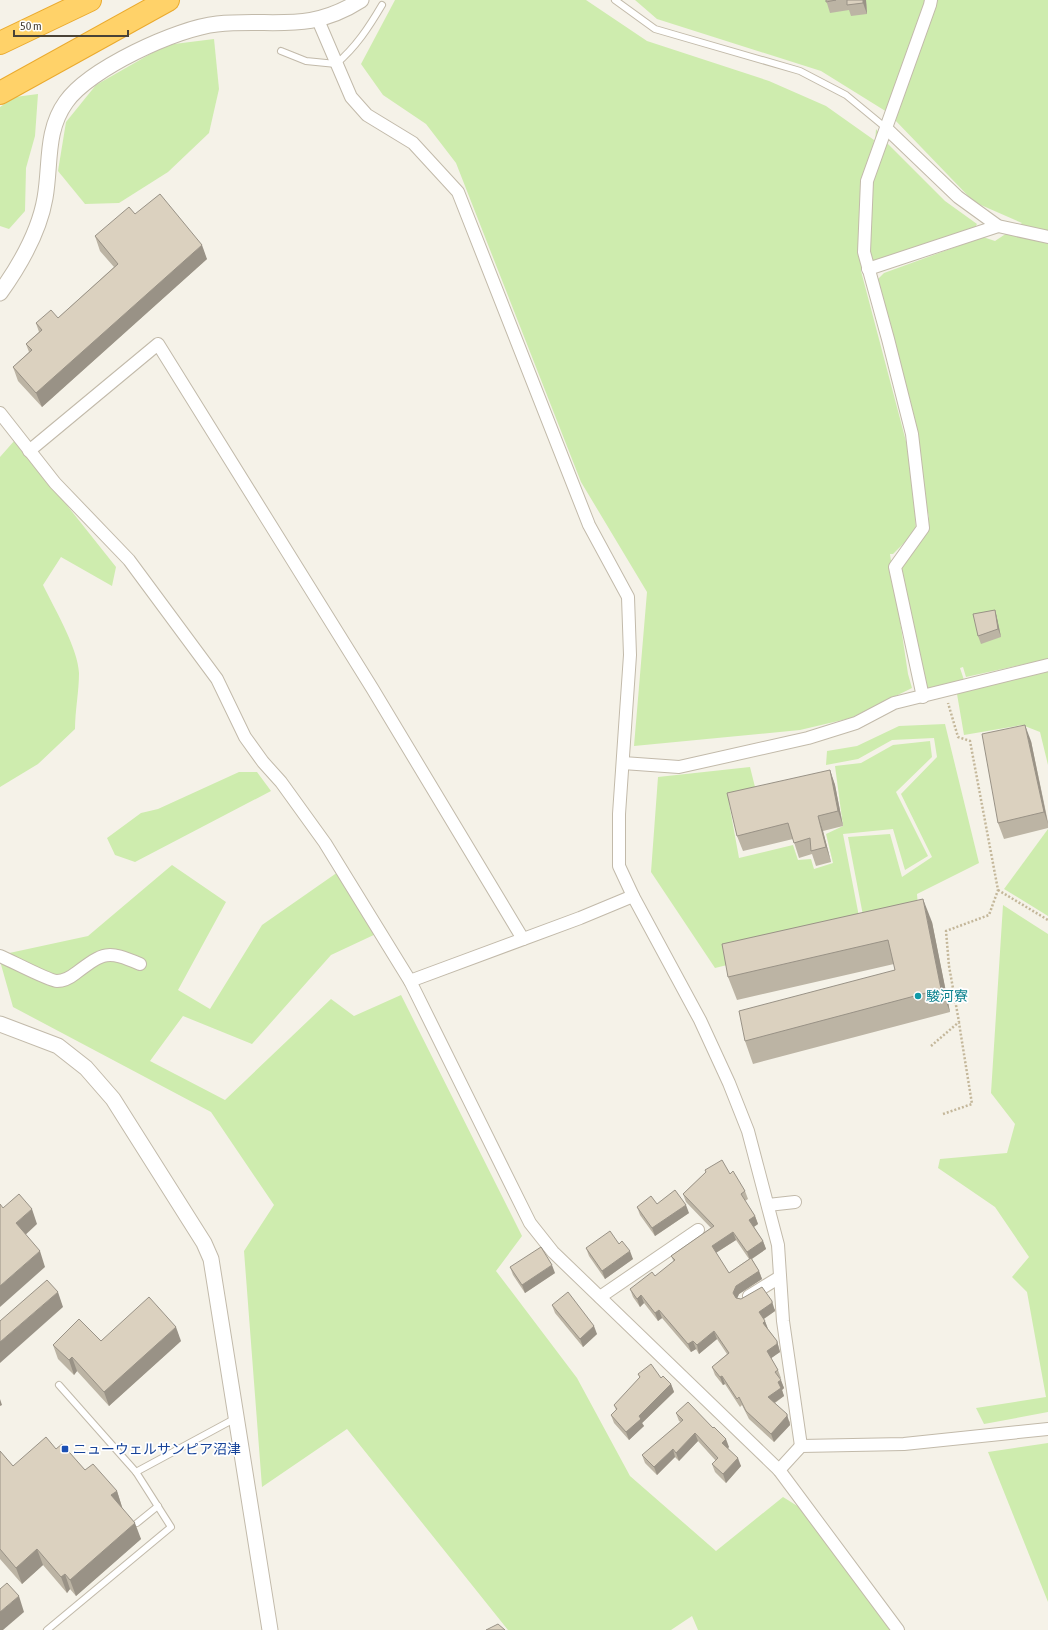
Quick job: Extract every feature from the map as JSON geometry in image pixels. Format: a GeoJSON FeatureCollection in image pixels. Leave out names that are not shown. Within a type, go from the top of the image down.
{"type":"FeatureCollection","features":[{"type":"Feature","properties":{"kind":"highway"},"geometry":{"type":"LineString","coordinates":[[0,43],[90,0]]}},
{"type":"Feature","properties":{"kind":"highway"},"geometry":{"type":"LineString","coordinates":[[0,75],[81,35],[158,0]]}},
{"type":"Feature","properties":{"kind":"highway"},"geometry":{"type":"LineString","coordinates":[[0,93],[168,0]]}},
{"type":"Feature","properties":{"kind":"highway"},"geometry":{"type":"LineString","coordinates":[[0,37],[52,17]]}},
{"type":"Feature","properties":{"kind":"street"},"geometry":{"type":"LineString","coordinates":[[0,293],[16,271],[25,254],[45,199],[48,150],[55,120],[66,101],[83,84],[107,68],[147,48],[179,34],[202,27],[224,24],[281,24],[318,20],[337,13],[360,0]]}},
{"type":"Feature","properties":{"kind":"street"},"geometry":{"type":"LineString","coordinates":[[923,697],[895,567],[923,528],[912,434],[864,252],[867,181],[931,0]]}},
{"type":"Feature","properties":{"kind":"street"},"geometry":{"type":"LineString","coordinates":[[318,20],[351,97],[367,115],[413,143],[458,192],[589,525],[628,597],[630,655],[620,814],[619,866],[632,896],[700,1020],[729,1083],[748,1131],[778,1245],[783,1321],[802,1446]]}},
{"type":"Feature","properties":{"kind":"street"},"geometry":{"type":"LineString","coordinates":[[886,128],[958,197],[998,226],[1048,237]]}},
{"type":"Feature","properties":{"kind":"street"},"geometry":{"type":"LineString","coordinates":[[868,269],[998,226]]}},
{"type":"Feature","properties":{"kind":"street"},"geometry":{"type":"LineString","coordinates":[[29,451],[158,344],[372,688],[523,939]]}},
{"type":"Feature","properties":{"kind":"street"},"geometry":{"type":"LineString","coordinates":[[0,413],[55,483],[129,560],[217,679],[245,737],[262,762],[281,782],[325,843],[410,981],[530,1223],[553,1252],[779,1470],[898,1630]]}},
{"type":"Feature","properties":{"kind":"street"},"geometry":{"type":"LineString","coordinates":[[623,763],[679,767],[808,738],[856,723],[894,703],[945,692],[1048,665]]}},
{"type":"Feature","properties":{"kind":"street"},"geometry":{"type":"LineString","coordinates":[[410,981],[580,918],[632,896]]}},
{"type":"Feature","properties":{"kind":"street"},"geometry":{"type":"LineString","coordinates":[[0,956],[56,981],[69,978],[97,957],[109,954],[123,957],[140,964]]}},
{"type":"Feature","properties":{"kind":"street"},"geometry":{"type":"LineString","coordinates":[[0,1024],[58,1046],[86,1068],[113,1099],[204,1243],[211,1259],[270,1630]]}},
{"type":"Feature","properties":{"kind":"street"},"geometry":{"type":"LineString","coordinates":[[768,1205],[795,1202]]}},
{"type":"Feature","properties":{"kind":"street"},"geometry":{"type":"LineString","coordinates":[[600,1297],[698,1230]]}},
{"type":"Feature","properties":{"kind":"street"},"geometry":{"type":"LineString","coordinates":[[743,1300],[780,1277]]}},
{"type":"Feature","properties":{"kind":"street"},"geometry":{"type":"LineString","coordinates":[[779,1470],[802,1446],[904,1444],[1048,1429]]}},
{"type":"Feature","properties":{"kind":"lane"},"geometry":{"type":"LineString","coordinates":[[615,0],[655,29],[800,71],[846,95],[886,128]]}},
{"type":"Feature","properties":{"kind":"lane"},"geometry":{"type":"LineString","coordinates":[[281,51],[306,61],[336,64],[358,43],[382,5]]}},
{"type":"Feature","properties":{"kind":"lane"},"geometry":{"type":"LineString","coordinates":[[47,1630],[171,1527],[136,1472],[59,1385]]}},
{"type":"Feature","properties":{"kind":"lane"},"geometry":{"type":"LineString","coordinates":[[136,1472],[236,1418]]}},
{"type":"Feature","properties":{"kind":"lane"},"geometry":{"type":"LineString","coordinates":[[137,1523],[158,1506]]}},
{"type":"Feature","properties":{"kind":"path"},"geometry":{"type":"LineString","coordinates":[[942,1114],[972,1104],[949,966],[946,930],[989,915],[998,890],[970,741],[958,737],[945,692]]}},
{"type":"Feature","properties":{"kind":"path"},"geometry":{"type":"LineString","coordinates":[[998,890],[1048,920]]}},
{"type":"Feature","properties":{"kind":"path"},"geometry":{"type":"LineString","coordinates":[[931,1046],[959,1022]]}},
{"type":"Feature","properties":{"kind":"green space"},"geometry":{"type":"Polygon","coordinates":[[[395,0],[586,0],[647,41],[769,81],[826,106],[874,140],[861,271],[912,464],[916,531],[893,554],[890,554],[908,674],[912,688],[851,718],[800,730],[634,746],[647,592],[581,482],[456,163],[426,124],[383,95],[361,64],[395,0]]]}},
{"type":"Feature","properties":{"kind":"green space"},"geometry":{"type":"Polygon","coordinates":[[[635,0],[930,0],[887,112],[821,71],[657,19],[635,0]]]}},
{"type":"Feature","properties":{"kind":"green space"},"geometry":{"type":"Polygon","coordinates":[[[936,0],[1048,0],[1048,659],[966,677],[963,667],[960,668],[965,683],[917,693],[895,567],[929,517],[876,281],[884,273],[983,237],[995,241],[1022,223],[974,202],[894,119],[936,0]]]}},
{"type":"Feature","properties":{"kind":"green space"},"geometry":{"type":"Polygon","coordinates":[[[214,39],[219,89],[209,133],[168,172],[119,203],[85,204],[58,171],[66,122],[96,85],[166,45],[214,39]]]}},
{"type":"Feature","properties":{"kind":"green space"},"geometry":{"type":"Polygon","coordinates":[[[38,94],[35,136],[26,168],[25,211],[9,229],[0,226],[0,107],[15,97],[38,94]]]}},
{"type":"Feature","properties":{"kind":"green space"},"geometry":{"type":"Polygon","coordinates":[[[876,129],[883,139],[945,201],[977,224],[972,232],[875,265],[867,255],[876,129]]]}},
{"type":"Feature","properties":{"kind":"green space"},"geometry":{"type":"Polygon","coordinates":[[[15,440],[116,567],[112,586],[61,557],[43,585],[70,640],[78,663],[79,680],[75,729],[38,764],[0,787],[0,457],[15,440]]]}},
{"type":"Feature","properties":{"kind":"green space"},"geometry":{"type":"Polygon","coordinates":[[[1048,669],[1048,765],[1040,732],[1022,725],[964,735],[957,694],[1048,669]]]}},
{"type":"Feature","properties":{"kind":"green space"},"geometry":{"type":"Polygon","coordinates":[[[945,724],[979,863],[917,894],[919,919],[866,931],[848,837],[890,834],[902,877],[932,857],[901,794],[937,757],[934,738],[892,740],[858,759],[826,765],[827,751],[857,746],[899,726],[945,724]]]}},
{"type":"Feature","properties":{"kind":"green space"},"geometry":{"type":"Polygon","coordinates":[[[930,741],[932,757],[896,792],[928,856],[905,870],[893,829],[843,834],[862,932],[715,968],[651,872],[658,777],[750,767],[758,799],[729,803],[739,858],[793,845],[798,860],[811,859],[814,869],[833,863],[826,834],[843,826],[835,766],[861,763],[893,745],[930,741]]]}},
{"type":"Feature","properties":{"kind":"green space"},"geometry":{"type":"Polygon","coordinates":[[[239,772],[257,772],[271,791],[135,862],[115,855],[107,838],[141,813],[158,809],[239,772]]]}},
{"type":"Feature","properties":{"kind":"green space"},"geometry":{"type":"Polygon","coordinates":[[[1048,829],[1048,916],[1004,889],[1048,829]]]}},
{"type":"Feature","properties":{"kind":"green space"},"geometry":{"type":"Polygon","coordinates":[[[172,865],[226,902],[178,990],[210,1009],[262,925],[338,872],[378,933],[331,955],[252,1044],[183,1016],[150,1061],[225,1100],[331,999],[354,1016],[401,995],[522,1236],[496,1271],[577,1378],[630,1476],[716,1551],[783,1497],[799,1507],[891,1630],[698,1630],[692,1616],[671,1630],[508,1630],[347,1429],[262,1487],[244,1251],[274,1205],[211,1112],[13,1007],[0,961],[0,955],[88,936],[172,865]]]}},
{"type":"Feature","properties":{"kind":"green space"},"geometry":{"type":"Polygon","coordinates":[[[1003,905],[1048,934],[1048,1412],[984,1424],[976,1408],[1046,1397],[1027,1292],[1012,1277],[1029,1257],[995,1207],[938,1168],[940,1159],[1007,1153],[1015,1124],[991,1093],[1003,905]]]}},
{"type":"Feature","properties":{"kind":"green space"},"geometry":{"type":"Polygon","coordinates":[[[1048,1443],[1048,1602],[988,1452],[1048,1443]]]}},
{"type":"Feature","properties":{"kind":"building"},"geometry":{"type":"Polygon","coordinates":[[[847,0],[863,0],[863,3],[847,5],[847,0]]]}},
{"type":"Feature","properties":{"kind":"building"},"geometry":{"type":"Polygon","coordinates":[[[160,194],[202,245],[36,393],[13,367],[32,350],[26,344],[42,330],[36,323],[51,310],[58,318],[118,264],[95,236],[129,207],[135,214],[160,194]]]}},
{"type":"Feature","properties":{"kind":"building"},"geometry":{"type":"Polygon","coordinates":[[[995,610],[998,629],[978,636],[973,614],[995,610]]]}},
{"type":"Feature","properties":{"kind":"building"},"geometry":{"type":"Polygon","coordinates":[[[1025,725],[1044,812],[998,823],[982,734],[1025,725]]]}},
{"type":"Feature","properties":{"kind":"building"},"geometry":{"type":"Polygon","coordinates":[[[830,770],[838,811],[818,816],[826,847],[811,851],[810,838],[794,843],[788,823],[737,836],[727,793],[830,770]]]}},
{"type":"Feature","properties":{"kind":"building"},"geometry":{"type":"Polygon","coordinates":[[[923,899],[941,989],[745,1041],[739,1011],[895,970],[888,940],[728,977],[722,944],[923,899]]]}},
{"type":"Feature","properties":{"kind":"building"},"geometry":{"type":"Polygon","coordinates":[[[722,1160],[730,1174],[733,1171],[745,1191],[741,1194],[755,1216],[749,1220],[763,1241],[747,1252],[733,1232],[712,1246],[729,1273],[751,1258],[759,1271],[736,1286],[733,1293],[736,1298],[741,1299],[762,1287],[772,1301],[772,1303],[759,1312],[765,1321],[763,1323],[777,1341],[777,1344],[767,1351],[778,1370],[775,1372],[781,1380],[778,1382],[781,1388],[768,1397],[787,1414],[787,1416],[771,1434],[746,1411],[739,1397],[737,1399],[722,1376],[720,1377],[712,1367],[729,1353],[714,1331],[697,1345],[693,1341],[688,1344],[659,1310],[655,1313],[641,1295],[637,1299],[630,1289],[652,1272],[655,1276],[675,1260],[671,1256],[714,1226],[683,1194],[706,1172],[705,1170],[722,1160]]]}},
{"type":"Feature","properties":{"kind":"building"},"geometry":{"type":"Polygon","coordinates":[[[675,1190],[686,1205],[652,1228],[637,1207],[651,1196],[657,1204],[675,1190]]]}},
{"type":"Feature","properties":{"kind":"building"},"geometry":{"type":"Polygon","coordinates":[[[19,1194],[32,1209],[16,1223],[40,1251],[0,1286],[0,1204],[3,1208],[19,1194]]]}},
{"type":"Feature","properties":{"kind":"building"},"geometry":{"type":"Polygon","coordinates":[[[610,1231],[619,1244],[622,1241],[630,1251],[602,1271],[586,1248],[610,1231]]]}},
{"type":"Feature","properties":{"kind":"building"},"geometry":{"type":"Polygon","coordinates":[[[541,1247],[552,1265],[522,1285],[510,1267],[541,1247]]]}},
{"type":"Feature","properties":{"kind":"building"},"geometry":{"type":"Polygon","coordinates":[[[47,1280],[58,1292],[0,1342],[0,1321],[47,1280]]]}},
{"type":"Feature","properties":{"kind":"building"},"geometry":{"type":"Polygon","coordinates":[[[568,1292],[594,1326],[580,1339],[552,1305],[568,1292]]]}},
{"type":"Feature","properties":{"kind":"building"},"geometry":{"type":"Polygon","coordinates":[[[149,1297],[176,1327],[104,1392],[72,1357],[69,1360],[53,1345],[79,1319],[101,1341],[149,1297]]]}},
{"type":"Feature","properties":{"kind":"building"},"geometry":{"type":"Polygon","coordinates":[[[651,1364],[661,1378],[663,1376],[671,1384],[639,1416],[641,1419],[626,1432],[611,1415],[617,1409],[614,1405],[640,1377],[638,1374],[651,1364]]]}},
{"type":"Feature","properties":{"kind":"building"},"geometry":{"type":"Polygon","coordinates":[[[688,1402],[726,1439],[722,1443],[738,1458],[723,1474],[712,1464],[718,1458],[695,1433],[676,1453],[673,1449],[654,1467],[642,1455],[683,1420],[676,1413],[688,1402]]]}},
{"type":"Feature","properties":{"kind":"building"},"geometry":{"type":"Polygon","coordinates":[[[46,1437],[56,1449],[62,1444],[85,1470],[93,1464],[117,1491],[111,1495],[135,1523],[70,1580],[65,1574],[61,1577],[37,1549],[16,1568],[0,1549],[0,1451],[13,1466],[46,1437]]]}},
{"type":"Feature","properties":{"kind":"building"},"geometry":{"type":"Polygon","coordinates":[[[7,1583],[19,1596],[0,1612],[0,1589],[7,1583]]]}},
{"type":"Feature","properties":{"kind":"building"},"geometry":{"type":"Polygon","coordinates":[[[498,1624],[505,1630],[486,1630],[498,1624]]]}},
{"type":"Feature","properties":{"kind":"place","name":"駿河寮"},"geometry":{"type":"Point","coordinates":[918,996]}},
{"type":"Feature","properties":{"kind":"place","name":"ニューウェルサンピア沼津"},"geometry":{"type":"Point","coordinates":[65,1449]}}]}
